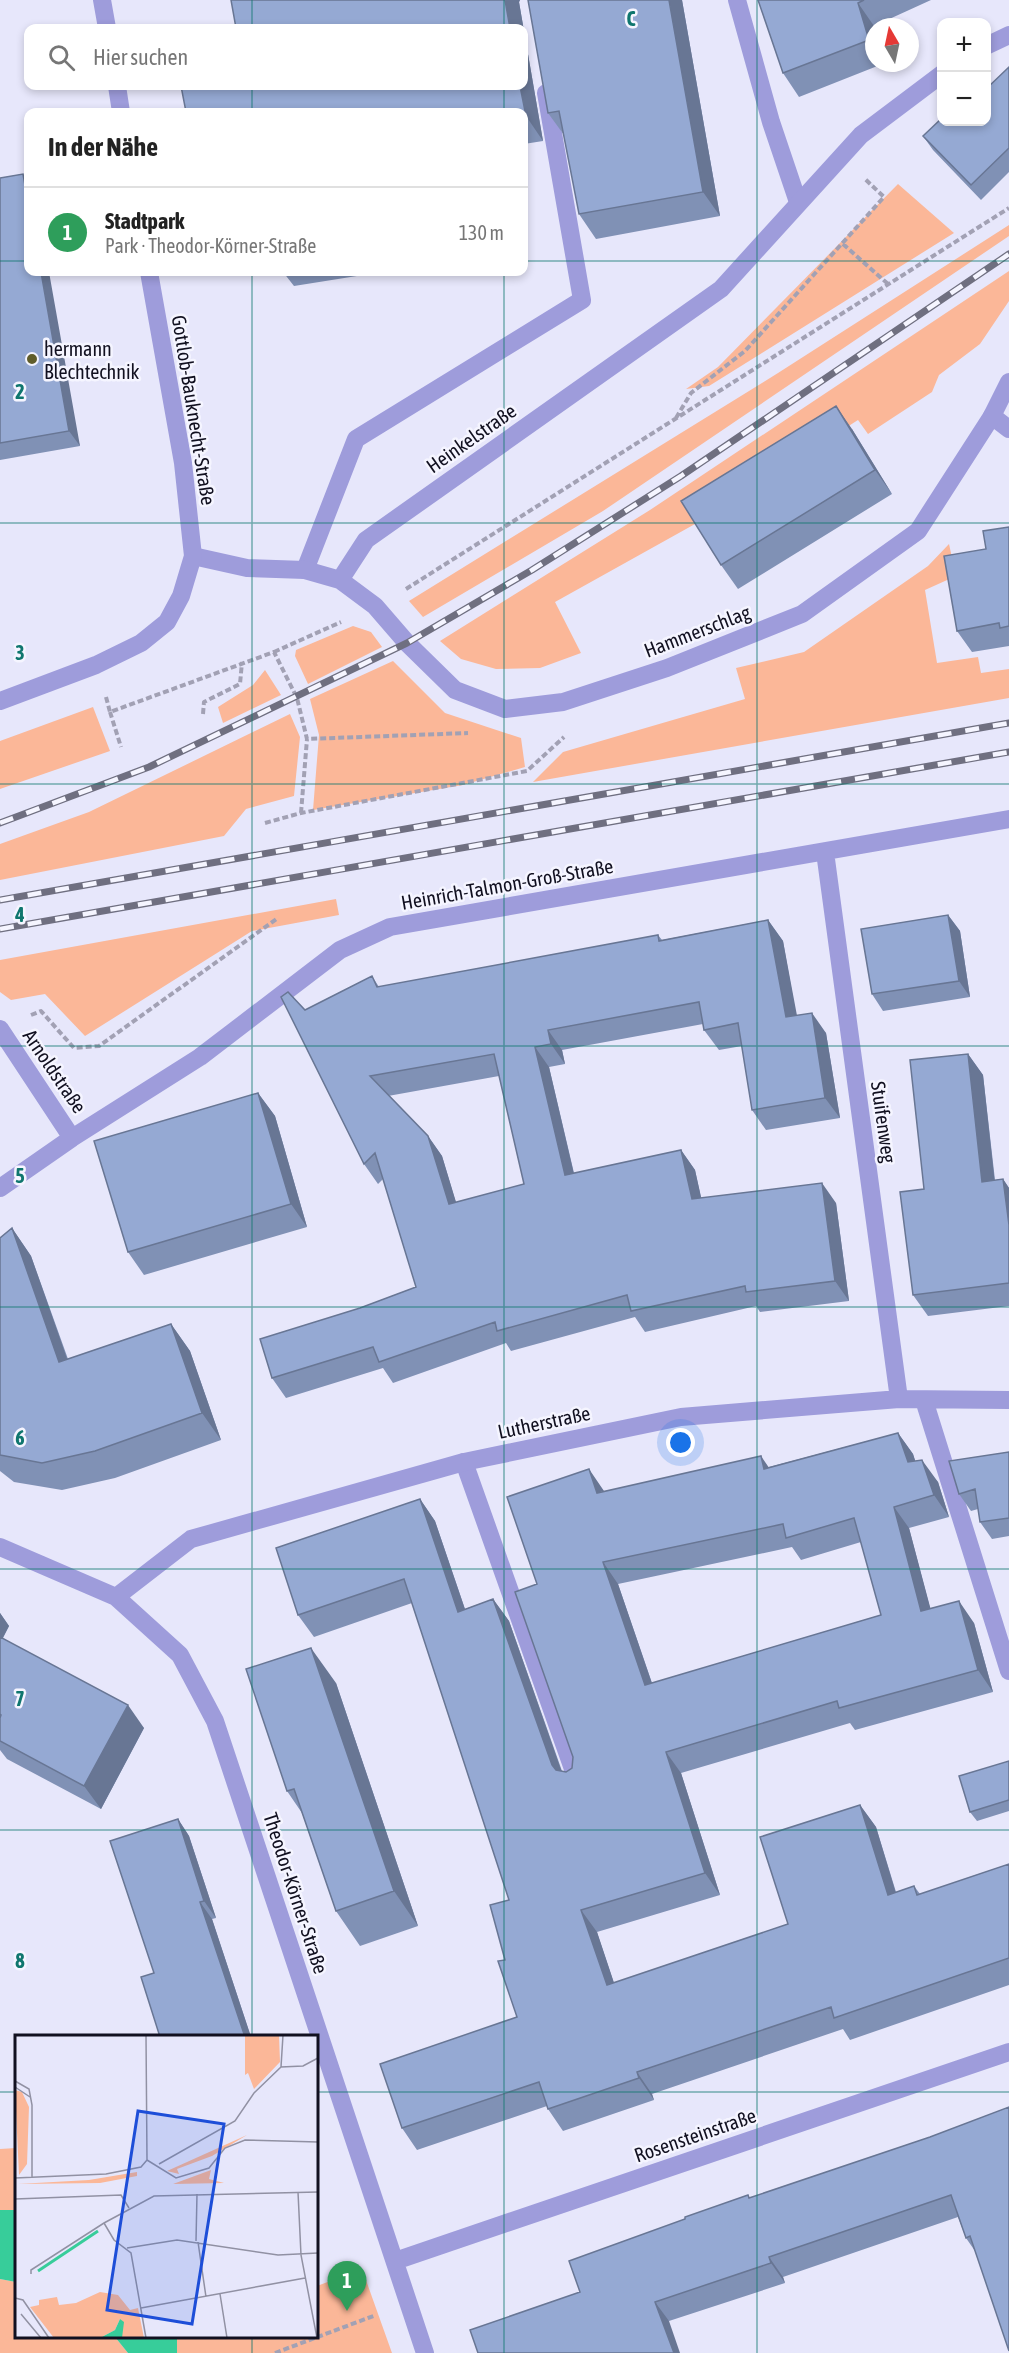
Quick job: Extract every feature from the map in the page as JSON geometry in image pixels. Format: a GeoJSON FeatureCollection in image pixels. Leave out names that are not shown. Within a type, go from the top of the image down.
{"type":"FeatureCollection","features":[{"type":"Feature","properties":{"kind":"street"},"geometry":{"type":"LineString","coordinates":[[102,0],[106,24]]}},
{"type":"Feature","properties":{"kind":"street"},"geometry":{"type":"LineString","coordinates":[[737,0],[771,122],[798,202]]}},
{"type":"Feature","properties":{"kind":"street"},"geometry":{"type":"LineString","coordinates":[[991,44],[1009,36]]}},
{"type":"Feature","properties":{"kind":"street","name":"Heinkelstraße"},"geometry":{"type":"LineString","coordinates":[[340,580],[366,540],[721,289],[861,135],[937,78]]}},
{"type":"Feature","properties":{"kind":"street"},"geometry":{"type":"LineString","coordinates":[[305,570],[356,438],[582,300],[544,81]]}},
{"type":"Feature","properties":{"kind":"street"},"geometry":{"type":"LineString","coordinates":[[118,90],[121,108]]}},
{"type":"Feature","properties":{"kind":"street","name":"Gottlob-Bauknecht-Straße"},"geometry":{"type":"LineString","coordinates":[[150,276],[183,463],[193,556]]}},
{"type":"Feature","properties":{"kind":"street","name":"Hammerschlag"},"geometry":{"type":"LineString","coordinates":[[340,580],[375,606],[407,643],[455,690],[505,709],[563,702],[666,668],[802,614],[918,531],[992,416],[1009,382]]}},
{"type":"Feature","properties":{"kind":"street"},"geometry":{"type":"LineString","coordinates":[[992,416],[1009,429]]}},
{"type":"Feature","properties":{"kind":"street"},"geometry":{"type":"LineString","coordinates":[[0,701],[96,665],[141,642],[167,622],[181,597],[193,556],[247,568],[305,570],[340,580]]}},
{"type":"Feature","properties":{"kind":"street","name":"Heinrich-Talmon-Groß-Straße"},"geometry":{"type":"LineString","coordinates":[[0,1188],[72,1138],[200,1058],[340,950],[390,927],[1009,819]]}},
{"type":"Feature","properties":{"kind":"street","name":"Stuifenweg"},"geometry":{"type":"LineString","coordinates":[[825,852],[899,1399]]}},
{"type":"Feature","properties":{"kind":"street","name":"Arnoldstraße"},"geometry":{"type":"LineString","coordinates":[[0,1029],[72,1138]]}},
{"type":"Feature","properties":{"kind":"street","name":"Lutherstraße"},"geometry":{"type":"LineString","coordinates":[[116,1597],[191,1539],[464,1462],[681,1416],[899,1399],[1009,1400]]}},
{"type":"Feature","properties":{"kind":"street"},"geometry":{"type":"LineString","coordinates":[[924,1400],[1009,1671]]}},
{"type":"Feature","properties":{"kind":"street"},"geometry":{"type":"LineString","coordinates":[[464,1462],[578,1783]]}},
{"type":"Feature","properties":{"kind":"street","name":"Theodor-Körner-Straße"},"geometry":{"type":"LineString","coordinates":[[0,1547],[116,1597],[180,1655],[215,1721],[425,2353]]}},
{"type":"Feature","properties":{"kind":"street","name":"Rosensteinstraße"},"geometry":{"type":"LineString","coordinates":[[395,2261],[1009,2052]]}},
{"type":"Feature","properties":{"kind":"path"},"geometry":{"type":"LineString","coordinates":[[674,421],[691,393],[745,351],[884,197],[841,157]]}},
{"type":"Feature","properties":{"kind":"path"},"geometry":{"type":"LineString","coordinates":[[110,712],[274,652],[375,606],[427,578],[1009,208]]}},
{"type":"Feature","properties":{"kind":"path"},"geometry":{"type":"LineString","coordinates":[[843,244],[888,284]]}},
{"type":"Feature","properties":{"kind":"path"},"geometry":{"type":"LineString","coordinates":[[274,652],[297,698],[307,740],[301,813]]}},
{"type":"Feature","properties":{"kind":"path"},"geometry":{"type":"LineString","coordinates":[[203,714],[204,702],[240,684],[242,662]]}},
{"type":"Feature","properties":{"kind":"path"},"geometry":{"type":"LineString","coordinates":[[96,665],[121,747]]}},
{"type":"Feature","properties":{"kind":"path"},"geometry":{"type":"LineString","coordinates":[[265,823],[301,813],[527,771],[572,729]]}},
{"type":"Feature","properties":{"kind":"path"},"geometry":{"type":"LineString","coordinates":[[307,740],[480,733]]}},
{"type":"Feature","properties":{"kind":"path"},"geometry":{"type":"LineString","coordinates":[[41,1011],[75,1048],[99,1046],[278,918]]}},
{"type":"Feature","properties":{"kind":"path"},"geometry":{"type":"LineString","coordinates":[[318,2337],[409,2302]]}},
{"type":"Feature","properties":{"kind":"path"},"geometry":{"type":"LineString","coordinates":[[275,2353],[314,2338]]}},
{"type":"Feature","properties":{"kind":"shaded area"},"geometry":{"type":"Polygon","coordinates":[[[898,184],[954,233],[709,386],[686,389],[718,367],[898,184]]]}},
{"type":"Feature","properties":{"kind":"shaded area"},"geometry":{"type":"Polygon","coordinates":[[[1009,225],[1009,236],[603,511],[423,617],[409,601],[778,373],[1009,225]]]}},
{"type":"Feature","properties":{"kind":"shaded area"},"geometry":{"type":"Polygon","coordinates":[[[1009,271],[1009,301],[980,344],[939,375],[932,392],[868,434],[858,420],[695,524],[555,602],[581,653],[540,668],[496,669],[461,659],[440,641],[650,510],[1009,271]]]}},
{"type":"Feature","properties":{"kind":"shaded area"},"geometry":{"type":"Polygon","coordinates":[[[949,544],[956,576],[925,590],[937,663],[978,657],[981,673],[1009,669],[1009,698],[533,782],[563,752],[745,699],[736,668],[804,652],[928,566],[949,544]]]}},
{"type":"Feature","properties":{"kind":"shaded area"},"geometry":{"type":"Polygon","coordinates":[[[353,626],[371,632],[382,647],[308,684],[295,656],[296,650],[353,626]]]}},
{"type":"Feature","properties":{"kind":"shaded area"},"geometry":{"type":"Polygon","coordinates":[[[393,661],[445,713],[521,738],[525,767],[463,785],[313,810],[319,735],[310,699],[393,661]]]}},
{"type":"Feature","properties":{"kind":"shaded area"},"geometry":{"type":"Polygon","coordinates":[[[265,670],[281,695],[223,723],[218,707],[253,685],[265,670]]]}},
{"type":"Feature","properties":{"kind":"shaded area"},"geometry":{"type":"Polygon","coordinates":[[[93,707],[110,751],[0,789],[0,741],[93,707]]]}},
{"type":"Feature","properties":{"kind":"shaded area"},"geometry":{"type":"Polygon","coordinates":[[[290,714],[300,737],[294,796],[246,809],[224,836],[0,880],[0,844],[89,812],[290,714]]]}},
{"type":"Feature","properties":{"kind":"shaded area"},"geometry":{"type":"Polygon","coordinates":[[[336,899],[339,915],[252,931],[85,1036],[45,994],[11,1000],[0,992],[0,960],[336,899]]]}},
{"type":"Feature","properties":{"kind":"shaded area"},"geometry":{"type":"Polygon","coordinates":[[[15,2148],[15,2210],[0,2210],[0,2149],[15,2148]]]}},
{"type":"Feature","properties":{"kind":"shaded area"},"geometry":{"type":"Polygon","coordinates":[[[0,2210],[15,2210],[15,2282],[0,2279],[0,2210]]]}},
{"type":"Feature","properties":{"kind":"shaded area"},"geometry":{"type":"Polygon","coordinates":[[[362,2269],[392,2353],[177,2353],[177,2338],[318,2338],[318,2286],[362,2269]]]}},
{"type":"Feature","properties":{"kind":"shaded area"},"geometry":{"type":"Polygon","coordinates":[[[0,2279],[15,2282],[15,2338],[116,2338],[128,2353],[0,2353],[0,2279]]]}},
{"type":"Feature","properties":{"kind":"shaded area"},"geometry":{"type":"Polygon","coordinates":[[[116,2338],[177,2338],[177,2353],[128,2353],[116,2338]]]}},
{"type":"Feature","properties":{"kind":"building"},"geometry":{"type":"Polygon","coordinates":[[[231,0],[505,0],[509,24],[235,24],[231,0]]]}},
{"type":"Feature","properties":{"kind":"building"},"geometry":{"type":"Polygon","coordinates":[[[528,0],[669,0],[703,192],[579,214],[559,111],[548,113],[528,0]]]}},
{"type":"Feature","properties":{"kind":"building"},"geometry":{"type":"Polygon","coordinates":[[[758,0],[864,0],[858,3],[865,27],[865,42],[783,73],[758,0]]]}},
{"type":"Feature","properties":{"kind":"building"},"geometry":{"type":"Polygon","coordinates":[[[1009,67],[1009,148],[971,185],[923,136],[937,123],[937,126],[991,126],[991,84],[1009,67]]]}},
{"type":"Feature","properties":{"kind":"building"},"geometry":{"type":"Polygon","coordinates":[[[182,90],[521,90],[524,108],[185,108],[182,90]]]}},
{"type":"Feature","properties":{"kind":"building","name":"hermann Blechtechnik"},"geometry":{"type":"Polygon","coordinates":[[[23,174],[24,276],[42,276],[69,431],[0,443],[0,178],[23,174]]]}},
{"type":"Feature","properties":{"kind":"building"},"geometry":{"type":"Polygon","coordinates":[[[836,406],[875,470],[721,565],[681,501],[836,406]]]}},
{"type":"Feature","properties":{"kind":"building"},"geometry":{"type":"Polygon","coordinates":[[[1009,527],[1009,626],[1000,628],[999,623],[957,631],[944,556],[986,549],[983,531],[1009,527]]]}},
{"type":"Feature","properties":{"kind":"building"},"geometry":{"type":"Polygon","coordinates":[[[948,915],[959,981],[872,994],[861,929],[948,915]]]}},
{"type":"Feature","properties":{"kind":"building"},"geometry":{"type":"Polygon","coordinates":[[[768,920],[786,1017],[812,1013],[825,1098],[752,1110],[738,1023],[704,1030],[699,1002],[548,1030],[551,1044],[535,1047],[565,1175],[681,1150],[692,1199],[822,1183],[835,1281],[746,1292],[745,1286],[631,1311],[627,1295],[497,1331],[495,1322],[379,1362],[373,1347],[272,1378],[260,1339],[360,1308],[416,1287],[375,1153],[364,1164],[281,997],[288,992],[305,1010],[372,976],[377,987],[658,935],[659,941],[768,920]],[[494,1054],[370,1076],[428,1136],[449,1204],[524,1184],[494,1054]]]}},
{"type":"Feature","properties":{"kind":"building"},"geometry":{"type":"Polygon","coordinates":[[[968,1054],[982,1182],[1003,1179],[1009,1225],[1009,1283],[913,1295],[900,1192],[924,1189],[910,1060],[968,1054]]]}},
{"type":"Feature","properties":{"kind":"building"},"geometry":{"type":"Polygon","coordinates":[[[258,1093],[291,1204],[128,1252],[94,1141],[258,1093]]]}},
{"type":"Feature","properties":{"kind":"building"},"geometry":{"type":"Polygon","coordinates":[[[12,1228],[59,1362],[171,1324],[202,1413],[95,1451],[42,1463],[0,1455],[0,1238],[12,1228]]]}},
{"type":"Feature","properties":{"kind":"building"},"geometry":{"type":"Polygon","coordinates":[[[898,1433],[908,1462],[922,1460],[934,1495],[894,1507],[921,1611],[959,1601],[978,1670],[839,1708],[837,1701],[666,1752],[705,1873],[581,1910],[607,1985],[788,1924],[760,1837],[860,1805],[888,1895],[914,1886],[917,1895],[1009,1864],[1009,1958],[834,2018],[831,2007],[637,2072],[639,2078],[548,2109],[539,2082],[402,2128],[380,2064],[517,2017],[498,1961],[505,1960],[490,1905],[509,1900],[404,1579],[298,1615],[276,1548],[420,1499],[458,1612],[493,1599],[552,1765],[556,1770],[566,1772],[572,1768],[573,1757],[515,1592],[537,1584],[507,1497],[589,1469],[597,1493],[761,1456],[764,1469],[898,1433]],[[854,1518],[786,1538],[783,1524],[603,1562],[645,1685],[881,1615],[854,1518]]]}},
{"type":"Feature","properties":{"kind":"building"},"geometry":{"type":"Polygon","coordinates":[[[1009,1452],[1009,1518],[980,1522],[975,1489],[959,1494],[949,1461],[1009,1452]]]}},
{"type":"Feature","properties":{"kind":"building"},"geometry":{"type":"Polygon","coordinates":[[[0,1637],[128,1705],[84,1786],[0,1741],[0,1637]]]}},
{"type":"Feature","properties":{"kind":"building"},"geometry":{"type":"Polygon","coordinates":[[[311,1648],[394,1891],[336,1911],[294,1789],[287,1791],[246,1669],[311,1648]]]}},
{"type":"Feature","properties":{"kind":"building"},"geometry":{"type":"Polygon","coordinates":[[[1009,1761],[1009,1800],[970,1812],[959,1776],[1009,1761]]]}},
{"type":"Feature","properties":{"kind":"building"},"geometry":{"type":"Polygon","coordinates":[[[178,1819],[204,1901],[200,1902],[244,2035],[159,2035],[141,1977],[154,1973],[110,1841],[178,1819]]]}},
{"type":"Feature","properties":{"kind":"building"},"geometry":{"type":"Polygon","coordinates":[[[1009,2107],[1009,2351],[970,2236],[966,2238],[951,2195],[769,2257],[771,2263],[655,2302],[674,2353],[478,2353],[470,2330],[580,2292],[569,2261],[685,2219],[685,2217],[748,2195],[749,2198],[930,2137],[1009,2107]]]}},
{"type":"Feature","properties":{"kind":"railway"},"geometry":{"type":"LineString","coordinates":[[0,823],[149,767],[407,643],[532,570],[681,476],[1009,254]]}},
{"type":"Feature","properties":{"kind":"railway"},"geometry":{"type":"LineString","coordinates":[[0,900],[1009,723]]}},
{"type":"Feature","properties":{"kind":"railway"},"geometry":{"type":"LineString","coordinates":[[0,929],[1009,752]]}},
{"type":"Feature","properties":{"kind":"place","name":"hermann Blechtechnik"},"geometry":{"type":"Point","coordinates":[32,359]}},
{"type":"Feature","properties":{"kind":"place","name":"Stadtpark"},"geometry":{"type":"Point","coordinates":[347,2311]}}]}
